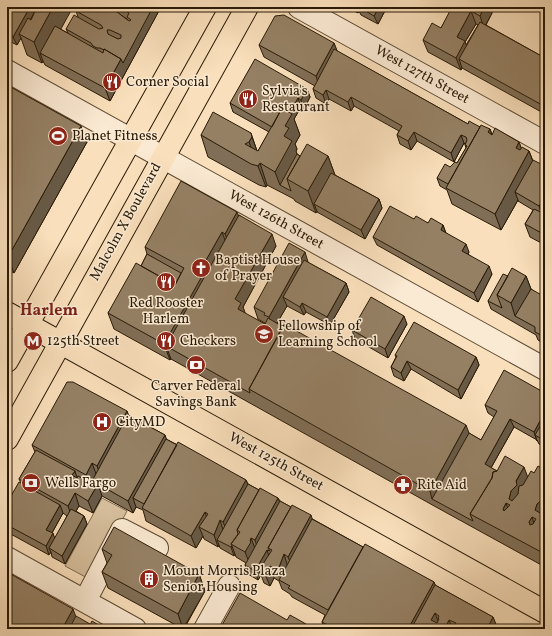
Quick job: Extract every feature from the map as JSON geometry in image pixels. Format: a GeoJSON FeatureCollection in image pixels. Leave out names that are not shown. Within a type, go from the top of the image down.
{"type":"FeatureCollection","features":[{"type":"Feature","properties":{"kind":"main road"},"geometry":{"type":"LineString","coordinates":[[7,361],[205,7]]}},
{"type":"Feature","properties":{"kind":"main road","name":"Malcolm X Boulevard"},"geometry":{"type":"LineString","coordinates":[[7,439],[162,156],[247,7]]}},
{"type":"Feature","properties":{"kind":"main road","name":"West 125th Street"},"geometry":{"type":"LineString","coordinates":[[7,313],[545,612]]}},
{"type":"Feature","properties":{"kind":"street","name":"West 127th Street"},"geometry":{"type":"LineString","coordinates":[[299,7],[545,143]]}},
{"type":"Feature","properties":{"kind":"street","name":"West 126th Street"},"geometry":{"type":"LineString","coordinates":[[7,70],[545,369]]}},
{"type":"Feature","properties":{"kind":"street"},"geometry":{"type":"LineString","coordinates":[[85,601],[122,530],[157,548]]}},
{"type":"Feature","properties":{"kind":"street"},"geometry":{"type":"LineString","coordinates":[[7,558],[136,629]]}},
{"type":"Feature","properties":{"kind":"street"},"geometry":{"type":"LineString","coordinates":[[205,629],[229,586]]}},
{"type":"Feature","properties":{"kind":"shaded area"},"geometry":{"type":"Polygon","coordinates":[[[102,498],[127,511],[91,580],[65,566],[102,498]]]}},
{"type":"Feature","properties":{"kind":"building"},"geometry":{"type":"Polygon","coordinates":[[[7,7],[30,7],[13,37],[7,33],[7,7]]]}},
{"type":"Feature","properties":{"kind":"building"},"geometry":{"type":"Polygon","coordinates":[[[37,7],[53,7],[34,42],[19,34],[28,18],[31,20],[37,7]]]}},
{"type":"Feature","properties":{"kind":"building"},"geometry":{"type":"Polygon","coordinates":[[[78,7],[104,7],[109,10],[113,9],[129,21],[131,20],[127,17],[129,13],[119,7],[153,7],[123,63],[121,59],[104,49],[93,46],[91,43],[66,29],[74,15],[99,29],[103,28],[101,25],[76,11],[78,7]],[[107,30],[108,34],[118,39],[121,38],[121,35],[107,30]]]}},
{"type":"Feature","properties":{"kind":"building"},"geometry":{"type":"Polygon","coordinates":[[[359,7],[379,7],[374,16],[359,7]]]}},
{"type":"Feature","properties":{"kind":"building"},"geometry":{"type":"Polygon","coordinates":[[[452,7],[484,7],[480,16],[471,11],[457,37],[465,41],[456,58],[423,40],[432,23],[441,28],[452,7]]]}},
{"type":"Feature","properties":{"kind":"building"},"geometry":{"type":"Polygon","coordinates":[[[284,15],[334,43],[316,76],[259,45],[275,16],[284,15]]]}},
{"type":"Feature","properties":{"kind":"building"},"geometry":{"type":"Polygon","coordinates":[[[480,22],[545,58],[545,100],[542,105],[459,59],[480,22]]]}},
{"type":"Feature","properties":{"kind":"building"},"geometry":{"type":"Polygon","coordinates":[[[55,26],[103,53],[104,49],[121,59],[105,88],[40,53],[55,26]]]}},
{"type":"Feature","properties":{"kind":"building"},"geometry":{"type":"Polygon","coordinates":[[[334,49],[468,124],[469,121],[480,127],[448,184],[437,178],[445,164],[450,167],[455,162],[457,163],[467,146],[465,145],[467,140],[466,137],[461,135],[451,153],[414,132],[408,141],[397,135],[402,126],[351,97],[348,102],[326,90],[323,95],[313,89],[334,49]]]}},
{"type":"Feature","properties":{"kind":"building"},"geometry":{"type":"Polygon","coordinates":[[[255,59],[307,89],[301,100],[298,98],[290,112],[282,108],[272,127],[230,103],[255,59]]]}},
{"type":"Feature","properties":{"kind":"building"},"geometry":{"type":"Polygon","coordinates":[[[7,85],[81,126],[8,257],[7,257],[7,85]]]}},
{"type":"Feature","properties":{"kind":"building"},"geometry":{"type":"Polygon","coordinates":[[[282,108],[292,114],[285,126],[289,128],[284,136],[292,141],[275,172],[260,163],[258,166],[251,164],[201,135],[213,112],[251,133],[252,137],[249,142],[245,144],[258,151],[282,108]]]}},
{"type":"Feature","properties":{"kind":"building"},"geometry":{"type":"Polygon","coordinates":[[[481,125],[490,129],[488,132],[492,135],[495,128],[519,142],[516,148],[520,150],[522,147],[529,151],[495,214],[446,188],[481,125]]]}},
{"type":"Feature","properties":{"kind":"building"},"geometry":{"type":"Polygon","coordinates":[[[307,144],[328,156],[308,191],[287,179],[307,144]]]}},
{"type":"Feature","properties":{"kind":"building"},"geometry":{"type":"Polygon","coordinates":[[[297,154],[300,156],[287,179],[291,191],[280,185],[297,154]]]}},
{"type":"Feature","properties":{"kind":"building"},"geometry":{"type":"Polygon","coordinates":[[[533,160],[545,166],[545,196],[539,206],[515,192],[533,160]]]}},
{"type":"Feature","properties":{"kind":"building"},"geometry":{"type":"Polygon","coordinates":[[[331,173],[379,199],[361,230],[314,204],[331,173]]]}},
{"type":"Feature","properties":{"kind":"building"},"geometry":{"type":"Polygon","coordinates":[[[181,181],[237,212],[225,234],[222,232],[197,276],[201,278],[164,344],[108,313],[136,263],[175,285],[184,268],[145,247],[181,181]]]}},
{"type":"Feature","properties":{"kind":"building"},"geometry":{"type":"Polygon","coordinates":[[[390,206],[414,219],[416,216],[428,223],[431,218],[443,225],[441,230],[466,244],[462,251],[489,266],[474,293],[373,237],[390,206]]]}},
{"type":"Feature","properties":{"kind":"building"},"geometry":{"type":"Polygon","coordinates":[[[534,209],[543,213],[545,210],[545,235],[525,224],[534,209]]]}},
{"type":"Feature","properties":{"kind":"building"},"geometry":{"type":"Polygon","coordinates":[[[239,215],[272,234],[235,299],[241,303],[238,309],[265,324],[268,318],[283,327],[249,389],[250,393],[166,346],[239,215]]]}},
{"type":"Feature","properties":{"kind":"building"},"geometry":{"type":"Polygon","coordinates":[[[289,243],[305,252],[269,317],[254,307],[289,243]]]}},
{"type":"Feature","properties":{"kind":"building"},"geometry":{"type":"Polygon","coordinates":[[[147,254],[181,273],[175,285],[141,266],[147,254]]]}},
{"type":"Feature","properties":{"kind":"building"},"geometry":{"type":"Polygon","coordinates":[[[304,260],[346,283],[327,317],[302,303],[300,307],[283,297],[304,260]]]}},
{"type":"Feature","properties":{"kind":"building"},"geometry":{"type":"Polygon","coordinates":[[[512,268],[526,276],[511,303],[497,295],[512,268]]]}},
{"type":"Feature","properties":{"kind":"building"},"geometry":{"type":"Polygon","coordinates":[[[503,274],[508,276],[497,295],[502,308],[488,301],[503,274]]]}},
{"type":"Feature","properties":{"kind":"building"},"geometry":{"type":"Polygon","coordinates":[[[531,289],[545,297],[545,300],[542,302],[545,304],[545,332],[541,335],[535,332],[535,327],[515,316],[531,289]]]}},
{"type":"Feature","properties":{"kind":"building"},"geometry":{"type":"Polygon","coordinates":[[[371,297],[404,316],[385,349],[352,330],[371,297]]]}},
{"type":"Feature","properties":{"kind":"building"},"geometry":{"type":"Polygon","coordinates":[[[414,322],[476,357],[458,390],[407,361],[401,373],[391,367],[397,356],[395,355],[414,322]]]}},
{"type":"Feature","properties":{"kind":"building"},"geometry":{"type":"Polygon","coordinates":[[[284,324],[466,425],[430,491],[249,389],[284,324]]]}},
{"type":"Feature","properties":{"kind":"building"},"geometry":{"type":"Polygon","coordinates":[[[504,370],[545,393],[545,412],[534,432],[510,419],[485,464],[497,471],[493,472],[492,478],[470,514],[473,521],[432,499],[469,433],[481,440],[497,411],[485,405],[504,370]]]}},
{"type":"Feature","properties":{"kind":"building"},"geometry":{"type":"Polygon","coordinates":[[[67,382],[73,382],[127,411],[97,466],[92,463],[86,475],[32,445],[67,382]]]}},
{"type":"Feature","properties":{"kind":"building"},"geometry":{"type":"Polygon","coordinates":[[[128,415],[165,435],[128,501],[98,484],[88,501],[75,493],[68,506],[19,479],[36,450],[75,471],[72,475],[77,478],[78,476],[87,481],[88,479],[92,481],[128,415]]]}},
{"type":"Feature","properties":{"kind":"building"},"geometry":{"type":"Polygon","coordinates":[[[545,418],[545,441],[535,435],[545,418]]]}},
{"type":"Feature","properties":{"kind":"building"},"geometry":{"type":"Polygon","coordinates":[[[166,439],[177,445],[144,504],[133,498],[166,439]]]}},
{"type":"Feature","properties":{"kind":"building"},"geometry":{"type":"Polygon","coordinates":[[[178,442],[246,480],[223,522],[220,520],[214,535],[199,527],[208,514],[205,512],[191,536],[142,508],[178,442]]]}},
{"type":"Feature","properties":{"kind":"building"},"geometry":{"type":"Polygon","coordinates":[[[505,456],[524,467],[516,481],[517,485],[511,491],[509,499],[512,501],[518,494],[519,486],[523,485],[531,471],[534,473],[538,466],[545,470],[545,491],[542,496],[543,499],[537,504],[535,510],[540,513],[545,501],[545,554],[470,514],[492,478],[493,472],[497,471],[505,456]],[[506,503],[503,509],[504,511],[510,505],[506,503]],[[532,517],[529,522],[530,525],[533,524],[536,519],[532,517]]]}},
{"type":"Feature","properties":{"kind":"building"},"geometry":{"type":"Polygon","coordinates":[[[19,482],[60,505],[46,530],[53,533],[46,546],[7,525],[7,503],[19,482]]]}},
{"type":"Feature","properties":{"kind":"building"},"geometry":{"type":"Polygon","coordinates":[[[248,484],[259,490],[237,530],[238,534],[231,544],[231,547],[217,540],[248,484]]]}},
{"type":"Feature","properties":{"kind":"building"},"geometry":{"type":"Polygon","coordinates":[[[260,488],[278,498],[255,540],[251,538],[251,542],[245,552],[231,544],[240,532],[237,530],[260,488]]]}},
{"type":"Feature","properties":{"kind":"building"},"geometry":{"type":"Polygon","coordinates":[[[280,501],[291,507],[268,548],[270,551],[267,550],[255,571],[245,565],[280,501]]]}},
{"type":"Feature","properties":{"kind":"building"},"geometry":{"type":"Polygon","coordinates":[[[292,505],[311,515],[288,557],[284,554],[278,570],[270,566],[265,574],[259,570],[272,550],[268,548],[292,505]]]}},
{"type":"Feature","properties":{"kind":"building"},"geometry":{"type":"Polygon","coordinates":[[[71,509],[84,516],[62,556],[49,548],[71,509]]]}},
{"type":"Feature","properties":{"kind":"building"},"geometry":{"type":"Polygon","coordinates":[[[312,519],[363,547],[328,610],[288,588],[290,586],[279,580],[312,519]]]}},
{"type":"Feature","properties":{"kind":"building","name":"Mount Morris Plaza Senior Housing"},"geometry":{"type":"Polygon","coordinates":[[[114,527],[199,574],[178,614],[102,572],[112,555],[102,549],[114,527]]]}},
{"type":"Feature","properties":{"kind":"building"},"geometry":{"type":"Polygon","coordinates":[[[365,544],[434,582],[408,629],[332,629],[333,628],[322,622],[365,544]]]}},
{"type":"Feature","properties":{"kind":"building"},"geometry":{"type":"Polygon","coordinates":[[[7,572],[73,609],[62,629],[7,629],[7,572]]]}},
{"type":"Feature","properties":{"kind":"building"},"geometry":{"type":"Polygon","coordinates":[[[435,585],[493,617],[487,629],[411,629],[435,585]],[[435,613],[431,620],[437,623],[439,616],[435,613]],[[449,620],[447,624],[453,628],[456,623],[449,620]]]}},
{"type":"Feature","properties":{"kind":"building"},"geometry":{"type":"Polygon","coordinates":[[[240,593],[287,620],[290,615],[306,624],[304,629],[230,629],[222,625],[240,593]]]}},
{"type":"Feature","properties":{"kind":"building"},"geometry":{"type":"Polygon","coordinates":[[[76,616],[90,624],[88,629],[69,629],[76,616]]]}},
{"type":"Feature","properties":{"kind":"building"},"geometry":{"type":"Polygon","coordinates":[[[92,621],[105,629],[88,629],[92,621]]]}},
{"type":"Feature","properties":{"kind":"building"},"geometry":{"type":"Polygon","coordinates":[[[492,626],[498,629],[490,629],[492,626]]]}},
{"type":"Feature","properties":{"kind":"place","name":"Corner Social"},"geometry":{"type":"Point","coordinates":[112,82]}},
{"type":"Feature","properties":{"kind":"place","name":"Sylvia's Restaurant"},"geometry":{"type":"Point","coordinates":[248,99]}},
{"type":"Feature","properties":{"kind":"place","name":"Planet Fitness"},"geometry":{"type":"Point","coordinates":[58,136]}},
{"type":"Feature","properties":{"kind":"place","name":"Baptist House of Prayer"},"geometry":{"type":"Point","coordinates":[201,268]}},
{"type":"Feature","properties":{"kind":"place","name":"Red Rooster Harlem"},"geometry":{"type":"Point","coordinates":[166,282]}},
{"type":"Feature","properties":{"kind":"place","name":"Fellowship of Learning School"},"geometry":{"type":"Point","coordinates":[264,334]}},
{"type":"Feature","properties":{"kind":"place","name":"125th Street"},"geometry":{"type":"Point","coordinates":[33,341]}},
{"type":"Feature","properties":{"kind":"place","name":"Checkers"},"geometry":{"type":"Point","coordinates":[166,341]}},
{"type":"Feature","properties":{"kind":"place","name":"Carver Federal Savings Bank"},"geometry":{"type":"Point","coordinates":[196,365]}},
{"type":"Feature","properties":{"kind":"place","name":"CityMD"},"geometry":{"type":"Point","coordinates":[102,422]}},
{"type":"Feature","properties":{"kind":"place","name":"Wells Fargo"},"geometry":{"type":"Point","coordinates":[31,483]}},
{"type":"Feature","properties":{"kind":"place","name":"Rite Aid"},"geometry":{"type":"Point","coordinates":[403,485]}},
{"type":"Feature","properties":{"kind":"place","name":"Mount Morris Plaza Senior Housing"},"geometry":{"type":"Point","coordinates":[149,579]}},
{"type":"Feature","properties":{"kind":"district","name":"Harlem"},"geometry":{"type":"Point","coordinates":[49,311]}}]}
